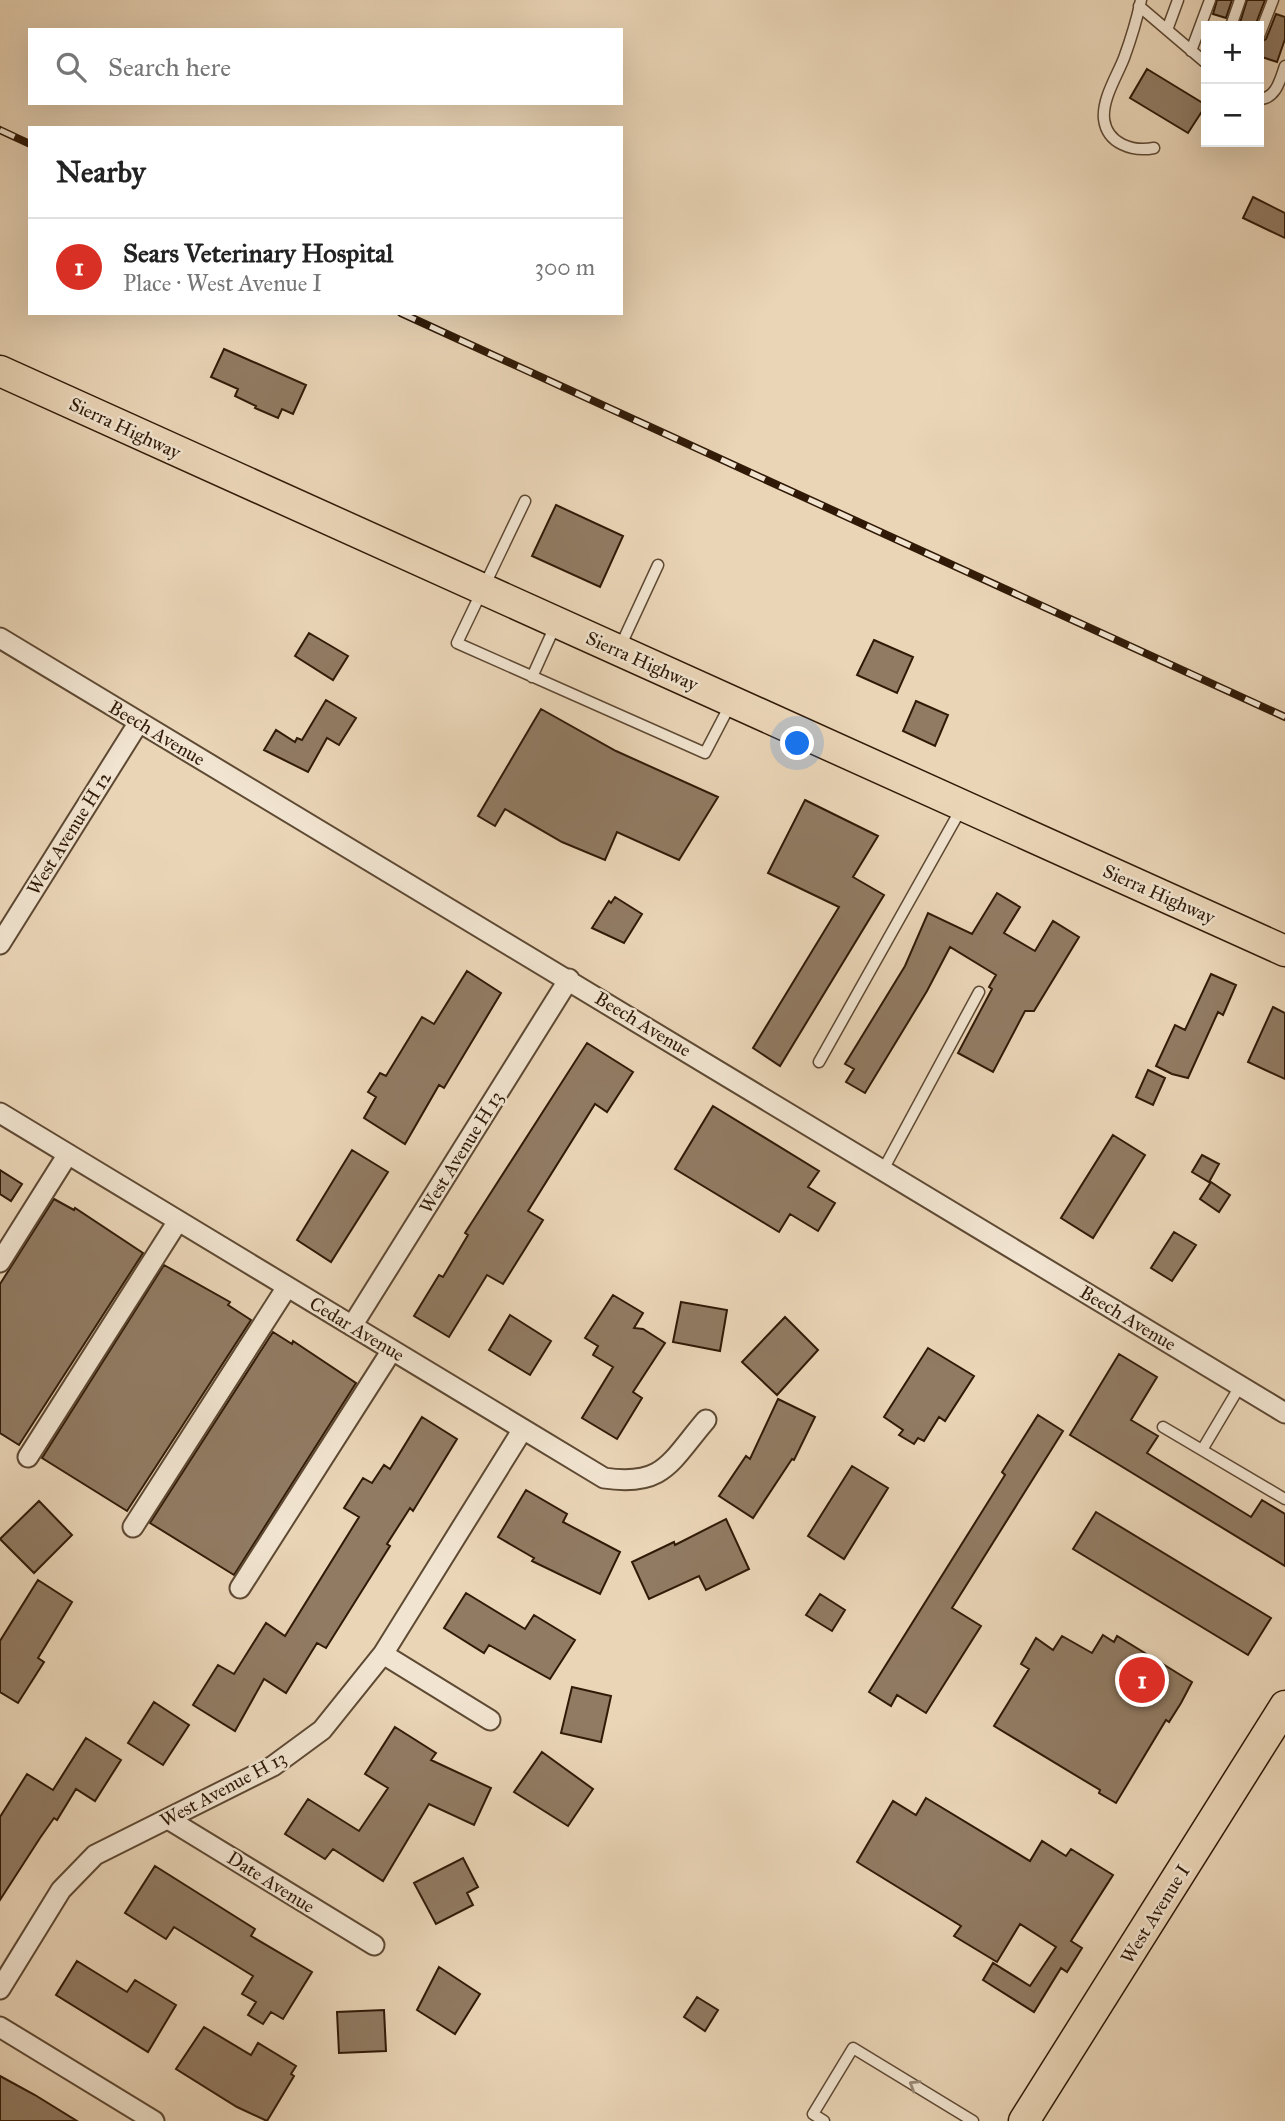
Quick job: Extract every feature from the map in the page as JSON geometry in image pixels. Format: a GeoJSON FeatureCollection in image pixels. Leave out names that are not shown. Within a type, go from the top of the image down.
{"type":"FeatureCollection","features":[{"type":"Feature","properties":{"kind":"main road","name":"Sierra Highway"},"geometry":{"type":"LineString","coordinates":[[0,371],[1285,951]]}},
{"type":"Feature","properties":{"kind":"main road","name":"West Avenue I"},"geometry":{"type":"LineString","coordinates":[[1024,2121],[1285,1706]]}},
{"type":"Feature","properties":{"kind":"street","name":"Beech Avenue"},"geometry":{"type":"LineString","coordinates":[[0,638],[569,978],[1285,1413]]}},
{"type":"Feature","properties":{"kind":"street","name":"West Avenue H 12"},"geometry":{"type":"LineString","coordinates":[[0,944],[139,722]]}},
{"type":"Feature","properties":{"kind":"street","name":"West Avenue H 13"},"geometry":{"type":"LineString","coordinates":[[352,1326],[569,978]]}},
{"type":"Feature","properties":{"kind":"street","name":"Cedar Avenue"},"geometry":{"type":"LineString","coordinates":[[0,1113],[604,1478],[634,1482],[660,1473],[706,1420]]}},
{"type":"Feature","properties":{"kind":"street"},"geometry":{"type":"LineString","coordinates":[[0,1262],[68,1154]]}},
{"type":"Feature","properties":{"kind":"street"},"geometry":{"type":"LineString","coordinates":[[28,1457],[178,1221]]}},
{"type":"Feature","properties":{"kind":"street"},"geometry":{"type":"LineString","coordinates":[[134,1527],[287,1287]]}},
{"type":"Feature","properties":{"kind":"street"},"geometry":{"type":"LineString","coordinates":[[240,1588],[392,1350]]}},
{"type":"Feature","properties":{"kind":"street","name":"West Avenue H 13"},"geometry":{"type":"LineString","coordinates":[[0,1989],[61,1890],[95,1855],[273,1766],[322,1731],[383,1654],[523,1429]]}},
{"type":"Feature","properties":{"kind":"street"},"geometry":{"type":"LineString","coordinates":[[383,1654],[490,1720]]}},
{"type":"Feature","properties":{"kind":"street","name":"Date Avenue"},"geometry":{"type":"LineString","coordinates":[[168,1819],[373,1945]]}},
{"type":"Feature","properties":{"kind":"street"},"geometry":{"type":"LineString","coordinates":[[0,2027],[154,2121]]}},
{"type":"Feature","properties":{"kind":"lane"},"geometry":{"type":"LineString","coordinates":[[1167,30],[1178,0]]}},
{"type":"Feature","properties":{"kind":"lane"},"geometry":{"type":"LineString","coordinates":[[1191,51],[1210,0]]}},
{"type":"Feature","properties":{"kind":"lane"},"geometry":{"type":"LineString","coordinates":[[1233,21],[1240,0]]}},
{"type":"Feature","properties":{"kind":"lane"},"geometry":{"type":"LineString","coordinates":[[1264,23],[1273,0]]}},
{"type":"Feature","properties":{"kind":"lane"},"geometry":{"type":"LineString","coordinates":[[1154,148],[1140,151],[1128,148],[1115,139],[1104,118],[1107,100],[1125,55],[1140,3],[1201,59]]}},
{"type":"Feature","properties":{"kind":"lane"},"geometry":{"type":"LineString","coordinates":[[1264,99],[1273,94],[1285,66]]}},
{"type":"Feature","properties":{"kind":"lane"},"geometry":{"type":"LineString","coordinates":[[525,501],[480,589],[457,643],[705,753],[732,702]]}},
{"type":"Feature","properties":{"kind":"lane"},"geometry":{"type":"LineString","coordinates":[[619,651],[658,565]]}},
{"type":"Feature","properties":{"kind":"lane"},"geometry":{"type":"LineString","coordinates":[[532,677],[557,623]]}},
{"type":"Feature","properties":{"kind":"lane"},"geometry":{"type":"LineString","coordinates":[[819,1062],[963,806]]}},
{"type":"Feature","properties":{"kind":"lane"},"geometry":{"type":"LineString","coordinates":[[883,1170],[979,992]]}},
{"type":"Feature","properties":{"kind":"lane"},"geometry":{"type":"LineString","coordinates":[[1202,1450],[1240,1386]]}},
{"type":"Feature","properties":{"kind":"lane"},"geometry":{"type":"LineString","coordinates":[[1163,1427],[1285,1499]]}},
{"type":"Feature","properties":{"kind":"lane"},"geometry":{"type":"LineString","coordinates":[[824,2121],[813,2114],[853,2048],[973,2121]]}},
{"type":"Feature","properties":{"kind":"building"},"geometry":{"type":"Polygon","coordinates":[[[1217,0],[1232,0],[1226,18],[1213,14],[1217,0]]]}},
{"type":"Feature","properties":{"kind":"building"},"geometry":{"type":"Polygon","coordinates":[[[1247,0],[1265,0],[1257,21],[1241,21],[1247,0]]]}},
{"type":"Feature","properties":{"kind":"building"},"geometry":{"type":"Polygon","coordinates":[[[1276,14],[1285,17],[1285,39],[1277,62],[1264,58],[1266,39],[1276,14]]]}},
{"type":"Feature","properties":{"kind":"building"},"geometry":{"type":"Polygon","coordinates":[[[1147,69],[1201,102],[1201,113],[1188,133],[1130,98],[1147,69]]]}},
{"type":"Feature","properties":{"kind":"building"},"geometry":{"type":"Polygon","coordinates":[[[1253,197],[1285,213],[1285,238],[1243,218],[1253,197]]]}},
{"type":"Feature","properties":{"kind":"building"},"geometry":{"type":"Polygon","coordinates":[[[224,349],[306,385],[293,414],[282,409],[278,418],[255,408],[256,406],[235,396],[238,389],[211,377],[224,349]]]}},
{"type":"Feature","properties":{"kind":"building"},"geometry":{"type":"Polygon","coordinates":[[[556,505],[623,536],[600,587],[532,556],[556,505]]]}},
{"type":"Feature","properties":{"kind":"building"},"geometry":{"type":"Polygon","coordinates":[[[309,633],[348,656],[333,680],[295,656],[309,633]]]}},
{"type":"Feature","properties":{"kind":"building"},"geometry":{"type":"Polygon","coordinates":[[[874,640],[913,657],[897,693],[857,675],[874,640]]]}},
{"type":"Feature","properties":{"kind":"building"},"geometry":{"type":"Polygon","coordinates":[[[326,700],[356,718],[339,745],[327,738],[308,772],[264,750],[276,730],[295,742],[297,738],[302,740],[326,700]]]}},
{"type":"Feature","properties":{"kind":"building"},"geometry":{"type":"Polygon","coordinates":[[[916,701],[948,715],[935,746],[903,731],[916,701]]]}},
{"type":"Feature","properties":{"kind":"building"},"geometry":{"type":"Polygon","coordinates":[[[541,709],[616,751],[718,797],[679,860],[617,832],[605,860],[562,842],[505,809],[495,826],[478,816],[541,709]]]}},
{"type":"Feature","properties":{"kind":"building"},"geometry":{"type":"Polygon","coordinates":[[[805,800],[878,836],[853,877],[884,895],[780,1066],[753,1048],[839,907],[768,873],[805,800]]]}},
{"type":"Feature","properties":{"kind":"building"},"geometry":{"type":"Polygon","coordinates":[[[997,893],[1020,907],[1004,933],[1035,951],[1053,921],[1079,937],[1034,1011],[1025,1011],[993,1072],[958,1053],[992,989],[989,987],[996,975],[950,947],[927,991],[865,1093],[846,1082],[854,1069],[845,1064],[905,966],[928,913],[972,934],[997,893]]]}},
{"type":"Feature","properties":{"kind":"building"},"geometry":{"type":"Polygon","coordinates":[[[615,897],[642,914],[624,943],[592,928],[609,901],[611,903],[615,897]]]}},
{"type":"Feature","properties":{"kind":"building"},"geometry":{"type":"Polygon","coordinates":[[[467,971],[501,993],[444,1088],[439,1085],[405,1144],[364,1118],[376,1097],[368,1092],[380,1073],[386,1076],[422,1017],[434,1024],[467,971]]]}},
{"type":"Feature","properties":{"kind":"building"},"geometry":{"type":"Polygon","coordinates":[[[1211,974],[1236,985],[1223,1015],[1218,1012],[1188,1078],[1172,1074],[1156,1066],[1175,1025],[1185,1030],[1211,974]]]}},
{"type":"Feature","properties":{"kind":"building"},"geometry":{"type":"Polygon","coordinates":[[[1273,1007],[1285,1013],[1285,1079],[1248,1062],[1273,1007]]]}},
{"type":"Feature","properties":{"kind":"building"},"geometry":{"type":"Polygon","coordinates":[[[587,1043],[633,1072],[607,1112],[595,1104],[528,1211],[543,1220],[503,1284],[487,1275],[449,1337],[414,1316],[439,1275],[443,1277],[468,1235],[465,1233],[587,1043]]]}},
{"type":"Feature","properties":{"kind":"building"},"geometry":{"type":"Polygon","coordinates":[[[1148,1070],[1165,1078],[1153,1105],[1136,1097],[1148,1070]]]}},
{"type":"Feature","properties":{"kind":"building"},"geometry":{"type":"Polygon","coordinates":[[[713,1106],[819,1171],[808,1187],[835,1203],[818,1231],[790,1214],[779,1232],[675,1169],[713,1106]]]}},
{"type":"Feature","properties":{"kind":"building"},"geometry":{"type":"Polygon","coordinates":[[[1113,1135],[1145,1155],[1093,1238],[1061,1218],[1113,1135]]]}},
{"type":"Feature","properties":{"kind":"building"},"geometry":{"type":"Polygon","coordinates":[[[352,1150],[388,1172],[331,1262],[297,1240],[352,1150]]]}},
{"type":"Feature","properties":{"kind":"building"},"geometry":{"type":"Polygon","coordinates":[[[1202,1155],[1219,1164],[1209,1182],[1192,1172],[1202,1155]]]}},
{"type":"Feature","properties":{"kind":"building"},"geometry":{"type":"Polygon","coordinates":[[[0,1170],[22,1184],[11,1201],[0,1194],[0,1170]]]}},
{"type":"Feature","properties":{"kind":"building"},"geometry":{"type":"Polygon","coordinates":[[[1211,1182],[1230,1195],[1219,1212],[1200,1199],[1211,1182]]]}},
{"type":"Feature","properties":{"kind":"building"},"geometry":{"type":"Polygon","coordinates":[[[54,1199],[74,1210],[75,1208],[143,1253],[19,1445],[0,1433],[0,1284],[54,1199]]]}},
{"type":"Feature","properties":{"kind":"building"},"geometry":{"type":"Polygon","coordinates":[[[1174,1232],[1196,1245],[1172,1281],[1151,1268],[1174,1232]]]}},
{"type":"Feature","properties":{"kind":"building"},"geometry":{"type":"Polygon","coordinates":[[[164,1265],[230,1302],[228,1305],[251,1320],[127,1511],[42,1458],[164,1265]]]}},
{"type":"Feature","properties":{"kind":"building"},"geometry":{"type":"Polygon","coordinates":[[[613,1295],[643,1313],[634,1328],[643,1329],[665,1343],[633,1392],[642,1398],[617,1439],[582,1418],[613,1367],[593,1355],[598,1346],[585,1338],[613,1295]]]}},
{"type":"Feature","properties":{"kind":"building"},"geometry":{"type":"Polygon","coordinates":[[[681,1302],[727,1310],[720,1351],[673,1342],[681,1302]]]}},
{"type":"Feature","properties":{"kind":"building"},"geometry":{"type":"Polygon","coordinates":[[[510,1315],[551,1341],[530,1375],[489,1350],[510,1315]]]}},
{"type":"Feature","properties":{"kind":"building"},"geometry":{"type":"Polygon","coordinates":[[[785,1317],[818,1350],[777,1395],[742,1362],[785,1317]]]}},
{"type":"Feature","properties":{"kind":"building"},"geometry":{"type":"Polygon","coordinates":[[[273,1332],[292,1344],[293,1341],[356,1383],[234,1575],[150,1523],[273,1332]]]}},
{"type":"Feature","properties":{"kind":"building"},"geometry":{"type":"Polygon","coordinates":[[[928,1348],[974,1376],[945,1421],[939,1417],[924,1441],[918,1438],[914,1444],[899,1435],[903,1430],[884,1417],[928,1348]]]}},
{"type":"Feature","properties":{"kind":"building"},"geometry":{"type":"Polygon","coordinates":[[[1119,1354],[1157,1377],[1131,1420],[1158,1436],[1147,1453],[1251,1517],[1262,1500],[1285,1514],[1285,1566],[1070,1435],[1119,1354]]]}},
{"type":"Feature","properties":{"kind":"building"},"geometry":{"type":"Polygon","coordinates":[[[778,1399],[815,1417],[794,1460],[792,1459],[753,1518],[719,1496],[746,1456],[750,1459],[778,1399]]]}},
{"type":"Feature","properties":{"kind":"building"},"geometry":{"type":"Polygon","coordinates":[[[1038,1415],[1063,1431],[952,1608],[981,1626],[926,1713],[897,1695],[891,1706],[869,1692],[1005,1475],[1002,1472],[1038,1415]]]}},
{"type":"Feature","properties":{"kind":"building"},"geometry":{"type":"Polygon","coordinates":[[[422,1417],[457,1439],[413,1511],[410,1508],[387,1544],[390,1546],[326,1648],[317,1643],[286,1693],[264,1679],[235,1731],[193,1705],[218,1665],[234,1674],[266,1623],[285,1636],[359,1517],[344,1508],[363,1478],[372,1483],[384,1465],[390,1469],[422,1417]]]}},
{"type":"Feature","properties":{"kind":"building"},"geometry":{"type":"Polygon","coordinates":[[[852,1466],[888,1488],[844,1559],[808,1536],[852,1466]]]}},
{"type":"Feature","properties":{"kind":"building"},"geometry":{"type":"Polygon","coordinates":[[[526,1490],[567,1514],[563,1522],[620,1552],[600,1594],[532,1561],[534,1558],[498,1537],[526,1490]]]}},
{"type":"Feature","properties":{"kind":"building"},"geometry":{"type":"Polygon","coordinates":[[[39,1501],[72,1535],[34,1573],[0,1539],[39,1501]]]}},
{"type":"Feature","properties":{"kind":"building"},"geometry":{"type":"Polygon","coordinates":[[[1096,1512],[1271,1618],[1248,1655],[1073,1549],[1096,1512]]]}},
{"type":"Feature","properties":{"kind":"building"},"geometry":{"type":"Polygon","coordinates":[[[726,1519],[749,1569],[706,1590],[699,1576],[649,1599],[632,1562],[674,1542],[675,1545],[726,1519]]]}},
{"type":"Feature","properties":{"kind":"building"},"geometry":{"type":"Polygon","coordinates":[[[38,1580],[72,1602],[38,1658],[44,1662],[18,1703],[0,1692],[0,1641],[38,1580]]]}},
{"type":"Feature","properties":{"kind":"building"},"geometry":{"type":"Polygon","coordinates":[[[466,1593],[525,1629],[534,1615],[575,1640],[550,1679],[489,1645],[484,1653],[444,1628],[466,1593]]]}},
{"type":"Feature","properties":{"kind":"building"},"geometry":{"type":"Polygon","coordinates":[[[820,1594],[845,1610],[832,1631],[806,1615],[820,1594]]]}},
{"type":"Feature","properties":{"kind":"building"},"geometry":{"type":"Polygon","coordinates":[[[1103,1635],[1114,1642],[1117,1636],[1192,1682],[1116,1803],[1099,1793],[1100,1790],[994,1726],[1029,1669],[1021,1664],[1036,1638],[1053,1650],[1062,1636],[1092,1653],[1103,1635]]]}},
{"type":"Feature","properties":{"kind":"building"},"geometry":{"type":"Polygon","coordinates":[[[572,1687],[611,1696],[601,1742],[561,1733],[572,1687]]]}},
{"type":"Feature","properties":{"kind":"building"},"geometry":{"type":"Polygon","coordinates":[[[154,1702],[189,1725],[163,1765],[128,1743],[154,1702]]]}},
{"type":"Feature","properties":{"kind":"building"},"geometry":{"type":"Polygon","coordinates":[[[395,1727],[436,1753],[431,1760],[491,1788],[474,1825],[429,1804],[383,1881],[333,1849],[325,1859],[285,1834],[308,1799],[359,1831],[388,1788],[365,1774],[395,1727]]]}},
{"type":"Feature","properties":{"kind":"building"},"geometry":{"type":"Polygon","coordinates":[[[86,1738],[121,1760],[95,1801],[76,1789],[0,1900],[0,1817],[27,1774],[53,1790],[86,1738]]]}},
{"type":"Feature","properties":{"kind":"building"},"geometry":{"type":"Polygon","coordinates":[[[542,1752],[593,1789],[568,1826],[514,1792],[542,1752]]]}},
{"type":"Feature","properties":{"kind":"building"},"geometry":{"type":"Polygon","coordinates":[[[926,1798],[1030,1861],[1042,1841],[1066,1856],[1071,1849],[1113,1875],[1071,1941],[1082,1948],[1067,1972],[1061,1968],[1034,2012],[983,1980],[993,1963],[1030,1986],[1056,1947],[1020,1924],[997,1962],[954,1936],[961,1926],[857,1862],[893,1801],[916,1815],[926,1798]]]}},
{"type":"Feature","properties":{"kind":"building"},"geometry":{"type":"Polygon","coordinates":[[[463,1858],[478,1887],[467,1893],[473,1905],[436,1924],[414,1883],[463,1858]]]}},
{"type":"Feature","properties":{"kind":"building"},"geometry":{"type":"Polygon","coordinates":[[[155,1866],[255,1929],[251,1936],[312,1972],[283,2019],[271,2012],[263,2024],[248,2015],[256,2002],[242,1994],[253,1976],[174,1927],[166,1939],[125,1913],[155,1866]]]}},
{"type":"Feature","properties":{"kind":"building"},"geometry":{"type":"Polygon","coordinates":[[[77,1961],[127,1992],[135,1980],[176,2005],[148,2052],[56,1995],[77,1961]]]}},
{"type":"Feature","properties":{"kind":"building"},"geometry":{"type":"Polygon","coordinates":[[[439,1967],[480,1994],[455,2034],[417,2010],[439,1967]]]}},
{"type":"Feature","properties":{"kind":"building"},"geometry":{"type":"Polygon","coordinates":[[[697,1997],[718,2010],[705,2031],[684,2017],[697,1997]]]}},
{"type":"Feature","properties":{"kind":"building"},"geometry":{"type":"Polygon","coordinates":[[[384,2010],[386,2051],[339,2053],[337,2012],[384,2010]]]}},
{"type":"Feature","properties":{"kind":"building"},"geometry":{"type":"Polygon","coordinates":[[[204,2027],[251,2055],[258,2043],[296,2066],[291,2074],[294,2076],[267,2121],[237,2107],[176,2069],[204,2027]]]}},
{"type":"Feature","properties":{"kind":"building"},"geometry":{"type":"Polygon","coordinates":[[[0,2076],[35,2095],[77,2121],[0,2121],[0,2076]]]}},
{"type":"Feature","properties":{"kind":"railway"},"geometry":{"type":"LineString","coordinates":[[0,130],[28,143]]}},
{"type":"Feature","properties":{"kind":"railway"},"geometry":{"type":"LineString","coordinates":[[405,315],[1285,717]]}},
{"type":"Feature","properties":{"kind":"place","name":"Sears Veterinary Hospital"},"geometry":{"type":"Point","coordinates":[1142,1680]}}]}
